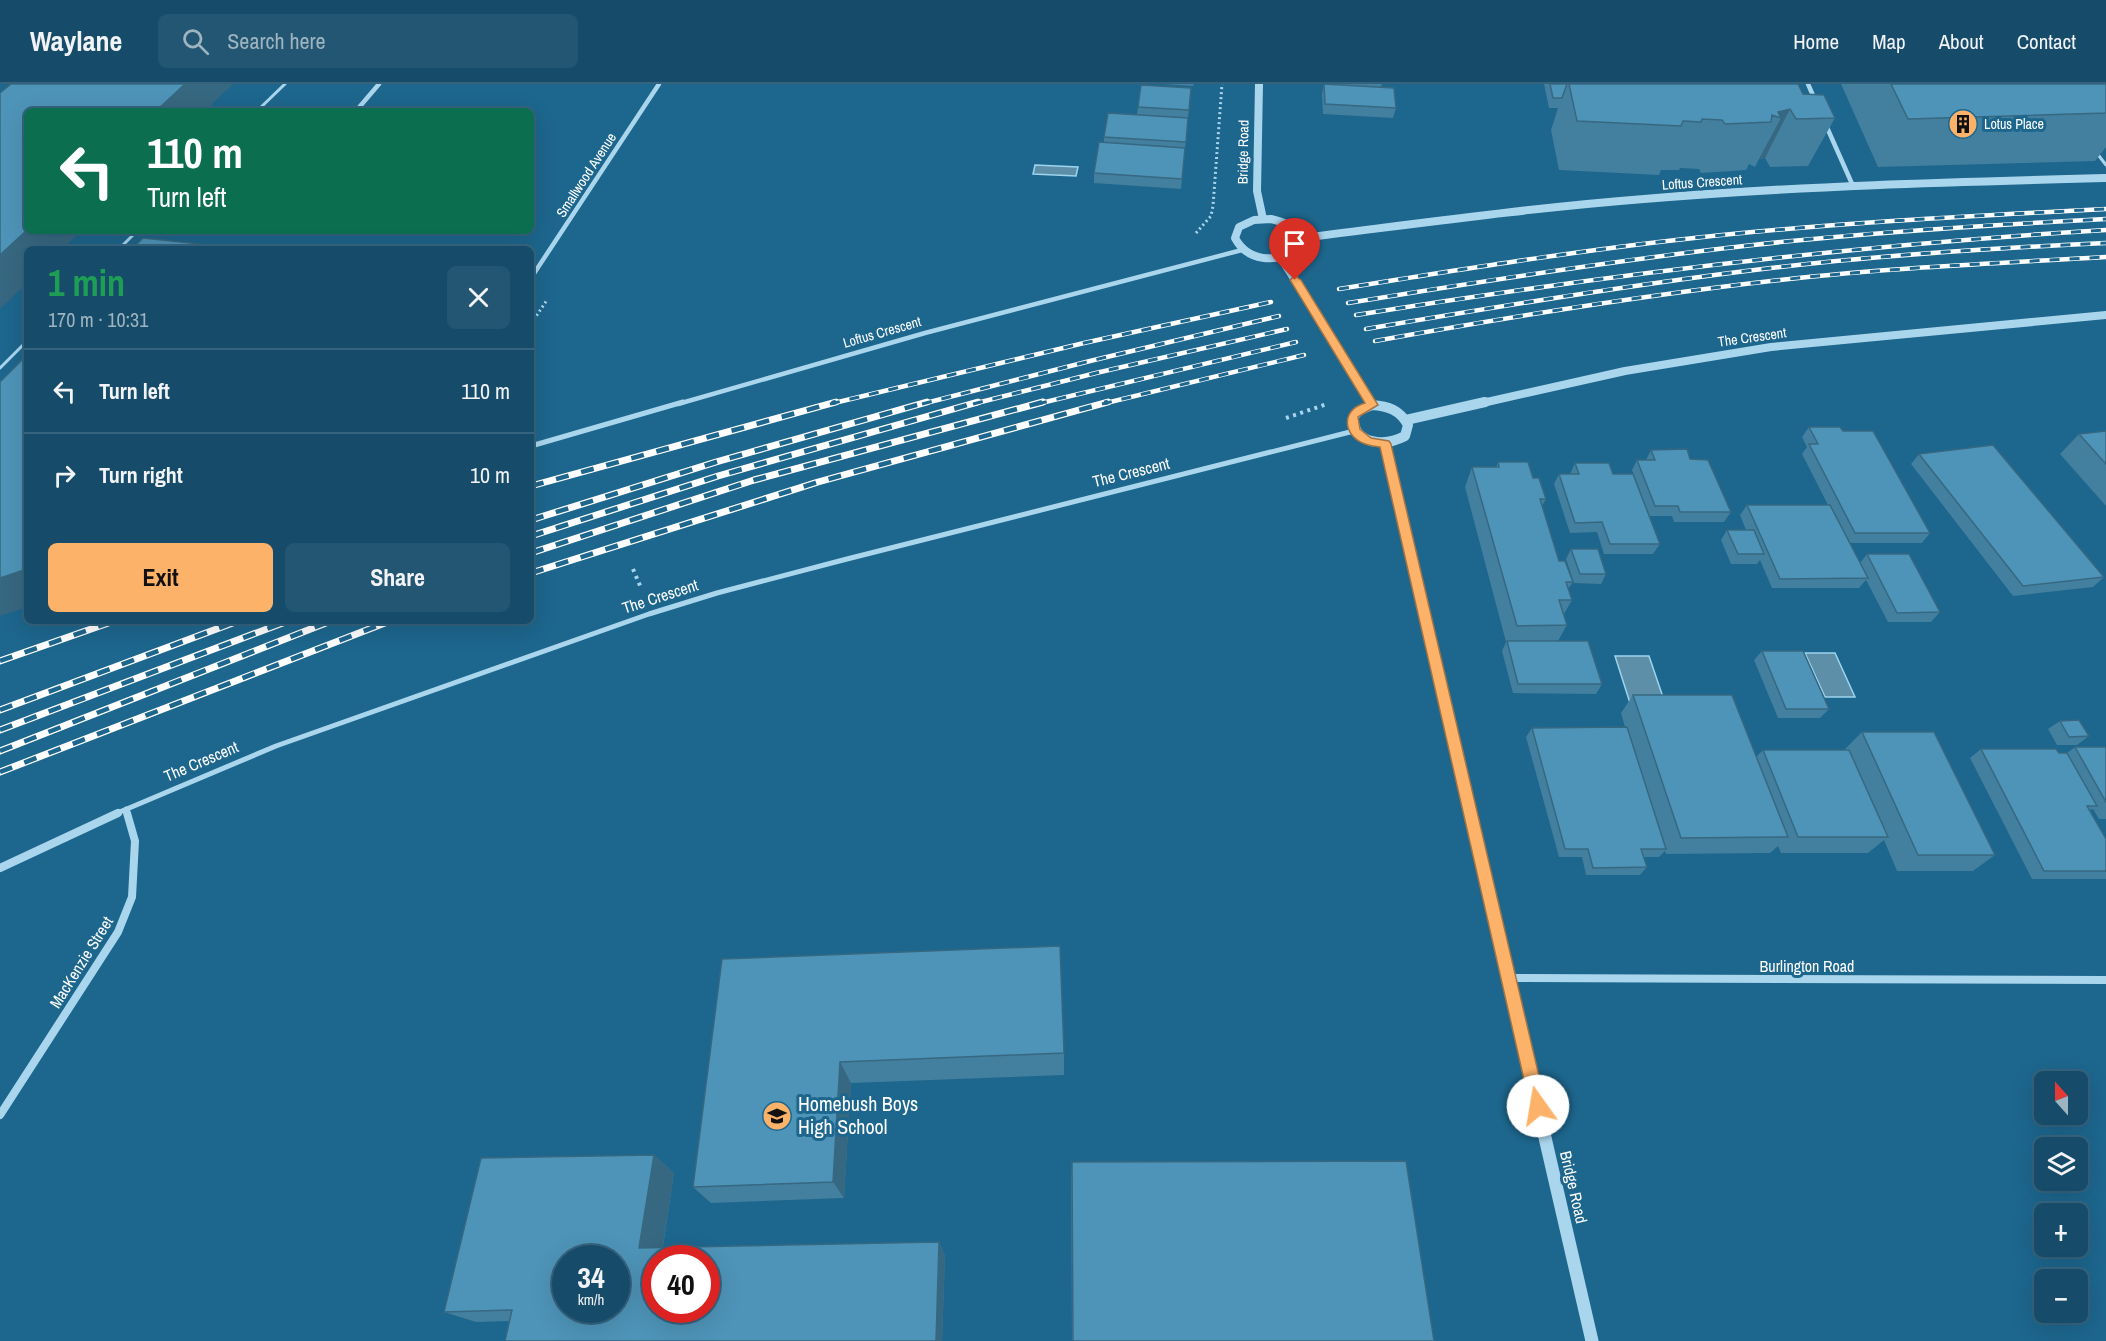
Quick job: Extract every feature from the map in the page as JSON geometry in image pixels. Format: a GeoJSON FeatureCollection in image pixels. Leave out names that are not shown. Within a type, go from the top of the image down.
{"type":"FeatureCollection","features":[{"type":"Feature","properties":{"kind":"street"},"geometry":{"type":"LineString","coordinates":[[359,108],[379,84]]}},
{"type":"Feature","properties":{"kind":"street","name":"Smallwood Avenue"},"geometry":{"type":"LineString","coordinates":[[534,273],[659,84]]}},
{"type":"Feature","properties":{"kind":"street","name":"Bridge Road"},"geometry":{"type":"LineString","coordinates":[[1259,84],[1257,191],[1263,219]]}},
{"type":"Feature","properties":{"kind":"street"},"geometry":{"type":"LineString","coordinates":[[1808,84],[1817,104]]}},
{"type":"Feature","properties":{"kind":"street"},"geometry":{"type":"LineString","coordinates":[[1822,114],[1853,186]]}},
{"type":"Feature","properties":{"kind":"street","name":"Loftus Crescent"},"geometry":{"type":"LineString","coordinates":[[1301,238],[1566,206],[1688,195],[1853,186],[2106,178]]}},
{"type":"Feature","properties":{"kind":"street"},"geometry":{"type":"LineString","coordinates":[[1263,219],[1285,223],[1296,230],[1301,238],[1297,250],[1281,258],[1260,258],[1242,250],[1235,238],[1239,227],[1263,219]]}},
{"type":"Feature","properties":{"kind":"street","name":"Loftus Crescent"},"geometry":{"type":"LineString","coordinates":[[534,445],[925,333],[1242,250]]}},
{"type":"Feature","properties":{"kind":"street"},"geometry":{"type":"LineString","coordinates":[[1281,258],[1372,405]]}},
{"type":"Feature","properties":{"kind":"street","name":"The Crescent"},"geometry":{"type":"LineString","coordinates":[[1406,420],[1625,371],[1748,350],[2106,315]]}},
{"type":"Feature","properties":{"kind":"street"},"geometry":{"type":"LineString","coordinates":[[1372,405],[1395,410],[1406,420],[1408,425],[1405,436],[1393,443],[1385,444],[1368,441],[1354,431],[1351,420],[1353,415],[1364,407],[1372,405]]}},
{"type":"Feature","properties":{"kind":"street","name":"The Crescent"},"geometry":{"type":"LineString","coordinates":[[0,868],[126,809],[276,746],[500,665],[705,597],[1354,431]]}},
{"type":"Feature","properties":{"kind":"street","name":"Bridge Road"},"geometry":{"type":"LineString","coordinates":[[1385,444],[1592,1341]]}},
{"type":"Feature","properties":{"kind":"street","name":"MacKenzie Street"},"geometry":{"type":"LineString","coordinates":[[0,1115],[118,932],[132,897],[135,842],[126,809]]}},
{"type":"Feature","properties":{"kind":"street","name":"Burlington Road"},"geometry":{"type":"LineString","coordinates":[[1508,978],[2106,980]]}},
{"type":"Feature","properties":{"kind":"lane"},"geometry":{"type":"LineString","coordinates":[[260,108],[285,84]]}},
{"type":"Feature","properties":{"kind":"lane"},"geometry":{"type":"LineString","coordinates":[[2092,147],[2106,165]]}},
{"type":"Feature","properties":{"kind":"lane"},"geometry":{"type":"LineString","coordinates":[[122,246],[134,234]]}},
{"type":"Feature","properties":{"kind":"lane"},"geometry":{"type":"LineString","coordinates":[[0,368],[24,344]]}},
{"type":"Feature","properties":{"kind":"path"},"geometry":{"type":"LineString","coordinates":[[1194,235],[1211,216],[1213,206],[1222,84]]}},
{"type":"Feature","properties":{"kind":"path"},"geometry":{"type":"LineString","coordinates":[[1293,415],[1330,402]]}},
{"type":"Feature","properties":{"kind":"water"},"geometry":{"type":"Polygon","coordinates":[[[1035,165],[1078,167],[1076,176],[1033,174],[1035,165]]]}},
{"type":"Feature","properties":{"kind":"water"},"geometry":{"type":"Polygon","coordinates":[[[1805,653],[1835,653],[1855,697],[1825,697],[1805,653]]]}},
{"type":"Feature","properties":{"kind":"water"},"geometry":{"type":"Polygon","coordinates":[[[1615,656],[1649,656],[1666,706],[1631,706],[1615,656]]]}},
{"type":"Feature","properties":{"kind":"building"},"geometry":{"type":"Polygon","coordinates":[[[11,84],[185,84],[159,108],[24,108],[24,233],[0,255],[0,93],[11,84]]]}},
{"type":"Feature","properties":{"kind":"building"},"geometry":{"type":"Polygon","coordinates":[[[1324,84],[1394,88],[1396,108],[1325,104],[1324,84]]]}},
{"type":"Feature","properties":{"kind":"building"},"geometry":{"type":"Polygon","coordinates":[[[1550,84],[1567,84],[1562,98],[1553,98],[1550,84]]]}},
{"type":"Feature","properties":{"kind":"building"},"geometry":{"type":"Polygon","coordinates":[[[1569,84],[1798,84],[1803,94],[1824,95],[1835,118],[1796,119],[1790,109],[1778,112],[1781,118],[1772,115],[1771,122],[1725,124],[1722,120],[1702,119],[1701,122],[1683,121],[1681,126],[1577,121],[1569,84]]]}},
{"type":"Feature","properties":{"kind":"building"},"geometry":{"type":"Polygon","coordinates":[[[1891,84],[2106,84],[2106,113],[1908,119],[1891,84]]]}},
{"type":"Feature","properties":{"kind":"building"},"geometry":{"type":"Polygon","coordinates":[[[1141,85],[1191,88],[1189,110],[1138,107],[1141,85]]]}},
{"type":"Feature","properties":{"kind":"building"},"geometry":{"type":"Polygon","coordinates":[[[1108,113],[1188,118],[1186,142],[1104,137],[1108,113]]]}},
{"type":"Feature","properties":{"kind":"building"},"geometry":{"type":"Polygon","coordinates":[[[1099,142],[1185,148],[1182,179],[1094,173],[1099,142]]]}},
{"type":"Feature","properties":{"kind":"building"},"geometry":{"type":"Polygon","coordinates":[[[143,238],[220,246],[135,246],[143,238]]]}},
{"type":"Feature","properties":{"kind":"building"},"geometry":{"type":"Polygon","coordinates":[[[24,358],[24,570],[0,578],[0,382],[24,358]]]}},
{"type":"Feature","properties":{"kind":"building"},"geometry":{"type":"Polygon","coordinates":[[[1809,427],[1840,427],[1843,431],[1873,431],[1930,533],[1855,533],[1809,444],[1818,444],[1809,427]]]}},
{"type":"Feature","properties":{"kind":"building"},"geometry":{"type":"Polygon","coordinates":[[[2106,431],[2106,464],[2079,434],[2106,431]]]}},
{"type":"Feature","properties":{"kind":"building"},"geometry":{"type":"Polygon","coordinates":[[[1993,445],[2104,577],[2023,586],[1919,454],[1993,445]]]}},
{"type":"Feature","properties":{"kind":"building"},"geometry":{"type":"Polygon","coordinates":[[[1687,449],[1690,459],[1708,460],[1731,512],[1680,512],[1678,506],[1655,506],[1637,460],[1655,460],[1651,450],[1687,449]]]}},
{"type":"Feature","properties":{"kind":"building"},"geometry":{"type":"Polygon","coordinates":[[[1498,462],[1528,462],[1533,478],[1539,478],[1546,499],[1540,499],[1559,561],[1565,561],[1573,582],[1566,582],[1572,600],[1559,600],[1567,625],[1517,626],[1472,467],[1499,467],[1498,462]]]}},
{"type":"Feature","properties":{"kind":"building"},"geometry":{"type":"Polygon","coordinates":[[[1575,463],[1609,463],[1613,474],[1633,474],[1660,544],[1610,544],[1602,522],[1575,523],[1559,474],[1579,474],[1575,463]]]}},
{"type":"Feature","properties":{"kind":"building"},"geometry":{"type":"Polygon","coordinates":[[[1747,505],[1830,505],[1868,578],[1780,579],[1747,505]]]}},
{"type":"Feature","properties":{"kind":"building"},"geometry":{"type":"Polygon","coordinates":[[[1727,530],[1754,530],[1764,554],[1738,554],[1727,530]]]}},
{"type":"Feature","properties":{"kind":"building"},"geometry":{"type":"Polygon","coordinates":[[[1571,549],[1598,549],[1606,574],[1580,574],[1571,549]]]}},
{"type":"Feature","properties":{"kind":"building"},"geometry":{"type":"Polygon","coordinates":[[[1867,554],[1909,554],[1940,612],[1897,613],[1867,554]]]}},
{"type":"Feature","properties":{"kind":"building"},"geometry":{"type":"Polygon","coordinates":[[[1507,641],[1588,641],[1602,684],[1518,684],[1507,641]]]}},
{"type":"Feature","properties":{"kind":"building"},"geometry":{"type":"Polygon","coordinates":[[[1762,651],[1803,651],[1829,709],[1786,709],[1762,651]]]}},
{"type":"Feature","properties":{"kind":"building"},"geometry":{"type":"Polygon","coordinates":[[[1633,695],[1732,695],[1788,837],[1681,838],[1633,695]]]}},
{"type":"Feature","properties":{"kind":"building"},"geometry":{"type":"Polygon","coordinates":[[[2079,720],[2089,736],[2069,737],[2060,721],[2079,720]]]}},
{"type":"Feature","properties":{"kind":"building"},"geometry":{"type":"Polygon","coordinates":[[[1627,727],[1666,849],[1641,849],[1647,867],[1593,868],[1588,849],[1565,849],[1532,728],[1627,727]]]}},
{"type":"Feature","properties":{"kind":"building"},"geometry":{"type":"Polygon","coordinates":[[[1862,732],[1934,732],[1995,855],[1918,855],[1862,732]]]}},
{"type":"Feature","properties":{"kind":"building"},"geometry":{"type":"Polygon","coordinates":[[[2075,747],[2106,747],[2106,802],[2075,747]]]}},
{"type":"Feature","properties":{"kind":"building"},"geometry":{"type":"Polygon","coordinates":[[[1981,749],[2056,749],[2059,753],[2067,753],[2097,806],[2087,806],[2106,839],[2106,871],[2044,871],[1981,749]]]}},
{"type":"Feature","properties":{"kind":"building"},"geometry":{"type":"Polygon","coordinates":[[[1763,750],[1849,750],[1888,837],[1798,837],[1763,750]]]}},
{"type":"Feature","properties":{"kind":"building"},"geometry":{"type":"Polygon","coordinates":[[[1060,946],[1064,1053],[840,1062],[833,1182],[693,1187],[722,959],[1060,946]]]}},
{"type":"Feature","properties":{"kind":"building"},"geometry":{"type":"Polygon","coordinates":[[[654,1155],[639,1248],[642,1248],[642,1323],[720,1323],[720,1246],[939,1242],[936,1341],[505,1341],[512,1310],[444,1312],[481,1158],[654,1155]]]}},
{"type":"Feature","properties":{"kind":"building"},"geometry":{"type":"Polygon","coordinates":[[[1406,1161],[1434,1341],[1073,1341],[1072,1162],[1406,1161]]]}},
{"type":"Feature","properties":{"kind":"railway"},"geometry":{"type":"LineString","coordinates":[[1339,289],[1560,255],[1694,238],[1848,224],[2106,209]]}},
{"type":"Feature","properties":{"kind":"railway"},"geometry":{"type":"LineString","coordinates":[[1348,303],[1550,271],[1753,245],[1929,229],[2106,219]]}},
{"type":"Feature","properties":{"kind":"railway"},"geometry":{"type":"LineString","coordinates":[[1356,315],[1449,300],[1730,263],[1918,244],[2106,230]]}},
{"type":"Feature","properties":{"kind":"railway"},"geometry":{"type":"LineString","coordinates":[[1366,329],[1568,296],[1771,268],[1938,252],[2106,243]]}},
{"type":"Feature","properties":{"kind":"railway"},"geometry":{"type":"LineString","coordinates":[[1375,341],[1577,307],[1780,280],[1902,269],[2106,257]]}},
{"type":"Feature","properties":{"kind":"railway"},"geometry":{"type":"LineString","coordinates":[[830,404],[1084,343],[1271,302]]}},
{"type":"Feature","properties":{"kind":"railway"},"geometry":{"type":"LineString","coordinates":[[922,404],[1279,316]]}},
{"type":"Feature","properties":{"kind":"railway"},"geometry":{"type":"LineString","coordinates":[[973,404],[1287,329]]}},
{"type":"Feature","properties":{"kind":"railway"},"geometry":{"type":"LineString","coordinates":[[1037,404],[1296,342]]}},
{"type":"Feature","properties":{"kind":"railway"},"geometry":{"type":"LineString","coordinates":[[1102,404],[1304,355]]}},
{"type":"Feature","properties":{"kind":"railway"},"geometry":{"type":"LineString","coordinates":[[534,485],[836,402]]}},
{"type":"Feature","properties":{"kind":"railway"},"geometry":{"type":"LineString","coordinates":[[534,519],[716,462],[927,402]]}},
{"type":"Feature","properties":{"kind":"railway"},"geometry":{"type":"LineString","coordinates":[[534,535],[718,476],[978,402]]}},
{"type":"Feature","properties":{"kind":"railway"},"geometry":{"type":"LineString","coordinates":[[534,552],[754,480],[1043,402]]}},
{"type":"Feature","properties":{"kind":"railway"},"geometry":{"type":"LineString","coordinates":[[534,572],[818,482],[1108,402]]}},
{"type":"Feature","properties":{"kind":"railway"},"geometry":{"type":"LineString","coordinates":[[0,661],[105,624]]}},
{"type":"Feature","properties":{"kind":"railway"},"geometry":{"type":"LineString","coordinates":[[0,710],[230,624]]}},
{"type":"Feature","properties":{"kind":"railway"},"geometry":{"type":"LineString","coordinates":[[0,730],[280,624]]}},
{"type":"Feature","properties":{"kind":"railway"},"geometry":{"type":"LineString","coordinates":[[0,751],[323,624]]}},
{"type":"Feature","properties":{"kind":"railway"},"geometry":{"type":"LineString","coordinates":[[0,772],[382,624]]}},
{"type":"Feature","properties":{"kind":"place","name":"Lotus Place"},"geometry":{"type":"Point","coordinates":[1963,124]}},
{"type":"Feature","properties":{"kind":"place","name":"Homebush Boys High School"},"geometry":{"type":"Point","coordinates":[777,1116]}},
{"type":"Feature","properties":{"kind":"route"},"geometry":{"type":"LineString","coordinates":[[1295,280],[1372,405],[1364,407],[1353,415],[1351,420],[1354,431],[1368,441],[1385,444],[1390,460],[1538,1106]]}}]}
